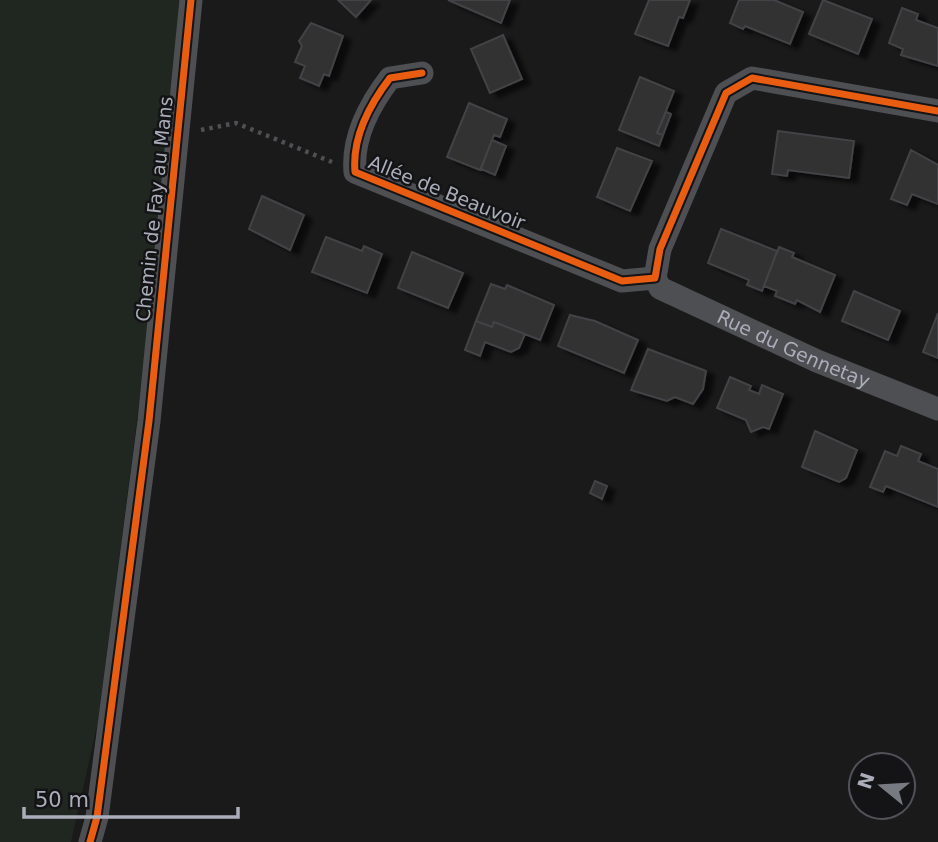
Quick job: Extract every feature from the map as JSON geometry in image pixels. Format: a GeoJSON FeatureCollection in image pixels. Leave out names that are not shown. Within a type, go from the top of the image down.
{"type":"FeatureCollection","features":[{"type":"Feature","properties":{"kind":"street","name":"Chemin de Fay au Mans"},"geometry":{"type":"LineString","coordinates":[[90,842],[99,803],[149,421],[191,0]]}},
{"type":"Feature","properties":{"kind":"street","name":"Allée de Beauvoir"},"geometry":{"type":"LineString","coordinates":[[422,73],[390,78],[374,99],[354,154],[355,172],[622,281],[655,278]]}},
{"type":"Feature","properties":{"kind":"street"},"geometry":{"type":"LineString","coordinates":[[655,278],[660,249],[726,93],[752,78],[938,111]]}},
{"type":"Feature","properties":{"kind":"street","name":"Rue du Gennetay"},"geometry":{"type":"LineString","coordinates":[[655,278],[660,288],[817,360],[938,409]]}},
{"type":"Feature","properties":{"kind":"path"},"geometry":{"type":"LineString","coordinates":[[177,135],[236,123],[355,172]]}},
{"type":"Feature","properties":{"kind":"shaded area"},"geometry":{"type":"Polygon","coordinates":[[[0,0],[184,0],[167,187],[98,721],[71,842],[0,842],[0,0]]]}},
{"type":"Feature","properties":{"kind":"building"},"geometry":{"type":"Polygon","coordinates":[[[338,0],[371,0],[356,17],[338,0]]]}},
{"type":"Feature","properties":{"kind":"building"},"geometry":{"type":"Polygon","coordinates":[[[448,0],[510,0],[501,23],[448,0]]]}},
{"type":"Feature","properties":{"kind":"building"},"geometry":{"type":"Polygon","coordinates":[[[649,0],[690,0],[683,18],[679,17],[668,46],[635,34],[649,0]]]}},
{"type":"Feature","properties":{"kind":"building"},"geometry":{"type":"Polygon","coordinates":[[[739,0],[774,0],[803,12],[790,44],[745,26],[743,29],[730,23],[739,0]]]}},
{"type":"Feature","properties":{"kind":"building"},"geometry":{"type":"Polygon","coordinates":[[[823,0],[872,19],[858,54],[809,34],[823,0]]]}},
{"type":"Feature","properties":{"kind":"building"},"geometry":{"type":"Polygon","coordinates":[[[902,8],[918,14],[916,20],[938,28],[938,66],[901,55],[903,49],[889,43],[902,8]]]}},
{"type":"Feature","properties":{"kind":"building"},"geometry":{"type":"Polygon","coordinates":[[[311,23],[343,36],[329,76],[324,74],[319,86],[300,78],[305,66],[295,62],[302,46],[299,41],[311,23]]]}},
{"type":"Feature","properties":{"kind":"building"},"geometry":{"type":"Polygon","coordinates":[[[503,35],[522,79],[490,93],[471,49],[503,35]]]}},
{"type":"Feature","properties":{"kind":"building"},"geometry":{"type":"Polygon","coordinates":[[[640,77],[674,91],[657,133],[663,135],[659,146],[619,130],[640,77]]]}},
{"type":"Feature","properties":{"kind":"building"},"geometry":{"type":"Polygon","coordinates":[[[469,103],[507,119],[500,137],[494,135],[480,170],[447,157],[469,103]]]}},
{"type":"Feature","properties":{"kind":"building"},"geometry":{"type":"Polygon","coordinates":[[[666,112],[671,114],[663,135],[657,133],[666,112]]]}},
{"type":"Feature","properties":{"kind":"building"},"geometry":{"type":"Polygon","coordinates":[[[778,131],[854,141],[849,178],[788,170],[787,176],[772,174],[778,131]]]}},
{"type":"Feature","properties":{"kind":"building"},"geometry":{"type":"Polygon","coordinates":[[[492,140],[506,146],[495,175],[481,169],[492,140]]]}},
{"type":"Feature","properties":{"kind":"building"},"geometry":{"type":"Polygon","coordinates":[[[617,148],[652,161],[630,211],[597,197],[617,148]]]}},
{"type":"Feature","properties":{"kind":"building"},"geometry":{"type":"Polygon","coordinates":[[[911,150],[938,165],[938,204],[912,194],[907,205],[891,199],[911,150]]]}},
{"type":"Feature","properties":{"kind":"building"},"geometry":{"type":"Polygon","coordinates":[[[262,196],[304,215],[290,250],[249,229],[262,196]]]}},
{"type":"Feature","properties":{"kind":"building"},"geometry":{"type":"Polygon","coordinates":[[[721,229],[777,251],[762,291],[747,285],[749,280],[708,263],[721,229]]]}},
{"type":"Feature","properties":{"kind":"building"},"geometry":{"type":"Polygon","coordinates":[[[326,237],[362,251],[364,246],[382,254],[367,293],[312,272],[326,237]]]}},
{"type":"Feature","properties":{"kind":"building"},"geometry":{"type":"Polygon","coordinates":[[[779,247],[794,253],[792,257],[835,275],[820,312],[797,300],[795,304],[775,296],[777,291],[764,286],[779,247]]]}},
{"type":"Feature","properties":{"kind":"building"},"geometry":{"type":"Polygon","coordinates":[[[412,252],[463,273],[448,308],[398,288],[412,252]]]}},
{"type":"Feature","properties":{"kind":"building"},"geometry":{"type":"Polygon","coordinates":[[[491,284],[505,289],[507,285],[554,305],[540,340],[494,322],[492,327],[476,321],[491,284]]]}},
{"type":"Feature","properties":{"kind":"building"},"geometry":{"type":"Polygon","coordinates":[[[854,291],[900,311],[888,340],[842,321],[854,291]]]}},
{"type":"Feature","properties":{"kind":"building"},"geometry":{"type":"Polygon","coordinates":[[[938,313],[938,358],[923,352],[938,313]]]}},
{"type":"Feature","properties":{"kind":"building"},"geometry":{"type":"Polygon","coordinates":[[[570,315],[595,321],[638,340],[624,373],[558,346],[570,315]]]}},
{"type":"Feature","properties":{"kind":"building"},"geometry":{"type":"Polygon","coordinates":[[[476,321],[492,327],[494,322],[525,334],[519,348],[511,352],[485,342],[480,356],[465,350],[476,321]]]}},
{"type":"Feature","properties":{"kind":"building"},"geometry":{"type":"Polygon","coordinates":[[[648,349],[706,371],[703,389],[693,404],[675,397],[667,401],[631,390],[648,349]]]}},
{"type":"Feature","properties":{"kind":"building"},"geometry":{"type":"Polygon","coordinates":[[[730,377],[751,386],[749,390],[759,394],[762,385],[783,394],[769,429],[763,427],[751,432],[746,420],[717,408],[730,377]]]}},
{"type":"Feature","properties":{"kind":"building"},"geometry":{"type":"Polygon","coordinates":[[[815,431],[857,450],[846,478],[839,482],[802,467],[815,431]]]}},
{"type":"Feature","properties":{"kind":"building"},"geometry":{"type":"Polygon","coordinates":[[[901,446],[921,454],[918,461],[938,469],[938,507],[886,486],[883,492],[870,487],[885,451],[897,456],[901,446]]]}},
{"type":"Feature","properties":{"kind":"building"},"geometry":{"type":"Polygon","coordinates":[[[595,481],[607,486],[602,499],[590,493],[595,481]]]}},
{"type":"Feature","properties":{"kind":"cycle path"},"geometry":{"type":"LineString","coordinates":[[90,842],[97,817],[149,421],[191,0]]}},
{"type":"Feature","properties":{"kind":"cycle path"},"geometry":{"type":"LineString","coordinates":[[422,73],[390,78],[383,88],[369,110],[359,134],[355,172],[622,281],[655,278],[660,249],[726,93],[752,78],[938,111]]}}]}
